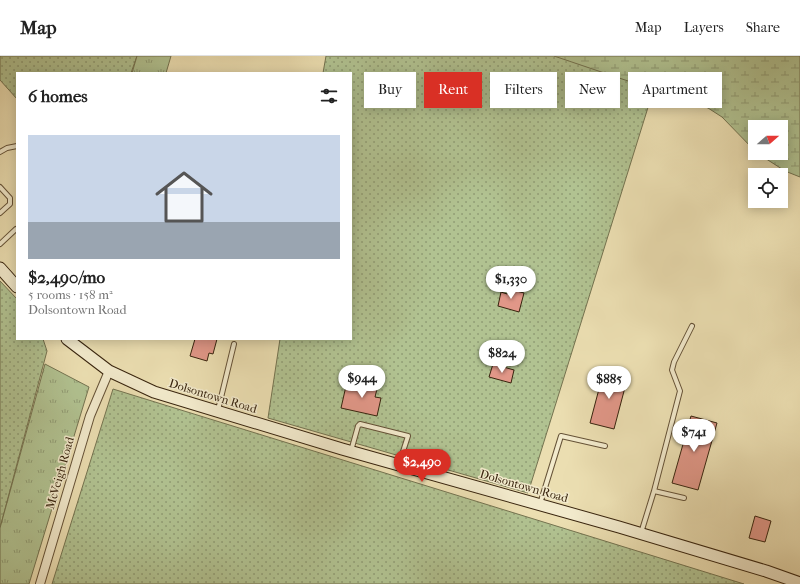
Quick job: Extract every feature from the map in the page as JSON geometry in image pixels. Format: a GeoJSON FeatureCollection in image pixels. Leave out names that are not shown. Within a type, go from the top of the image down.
{"type":"FeatureCollection","features":[{"type":"Feature","properties":{"kind":"street"},"geometry":{"type":"LineString","coordinates":[[0,268],[16,286]]}},
{"type":"Feature","properties":{"kind":"street","name":"Dolsontown Road"},"geometry":{"type":"LineString","coordinates":[[68,340],[109,371],[154,392],[399,465],[540,504],[766,571],[800,583]]}},
{"type":"Feature","properties":{"kind":"street","name":"McVeigh Road"},"geometry":{"type":"LineString","coordinates":[[40,584],[90,416],[109,371]]}},
{"type":"Feature","properties":{"kind":"lane"},"geometry":{"type":"LineString","coordinates":[[0,152],[7,148],[16,146]]}},
{"type":"Feature","properties":{"kind":"lane"},"geometry":{"type":"LineString","coordinates":[[0,187],[10,198],[10,204],[0,213]]}},
{"type":"Feature","properties":{"kind":"lane"},"geometry":{"type":"LineString","coordinates":[[0,244],[16,229]]}},
{"type":"Feature","properties":{"kind":"lane"},"geometry":{"type":"LineString","coordinates":[[641,534],[654,491],[680,391],[672,370],[692,326]]}},
{"type":"Feature","properties":{"kind":"lane"},"geometry":{"type":"LineString","coordinates":[[217,412],[234,344]]}},
{"type":"Feature","properties":{"kind":"lane"},"geometry":{"type":"LineString","coordinates":[[351,451],[358,426],[360,424],[408,436],[399,465]]}},
{"type":"Feature","properties":{"kind":"lane"},"geometry":{"type":"LineString","coordinates":[[540,504],[561,436],[605,446]]}},
{"type":"Feature","properties":{"kind":"lane"},"geometry":{"type":"LineString","coordinates":[[654,491],[684,498]]}},
{"type":"Feature","properties":{"kind":"green space"},"geometry":{"type":"Polygon","coordinates":[[[0,56],[137,56],[131,72],[16,72],[16,98],[0,80],[0,56]]]}},
{"type":"Feature","properties":{"kind":"green space"},"geometry":{"type":"Polygon","coordinates":[[[137,56],[171,56],[166,72],[132,72],[137,56]]]}},
{"type":"Feature","properties":{"kind":"green space"},"geometry":{"type":"Polygon","coordinates":[[[326,56],[664,56],[659,72],[628,72],[628,108],[648,108],[528,493],[268,418],[280,340],[352,340],[352,72],[323,72],[326,56]]]}},
{"type":"Feature","properties":{"kind":"green space"},"geometry":{"type":"Polygon","coordinates":[[[554,56],[800,56],[800,177],[788,172],[788,168],[780,168],[768,160],[788,160],[788,120],[748,120],[748,144],[722,117],[708,108],[722,108],[722,72],[628,72],[628,81],[620,78],[620,72],[601,72],[554,56]]]}},
{"type":"Feature","properties":{"kind":"green space"},"geometry":{"type":"Polygon","coordinates":[[[0,281],[16,298],[16,340],[43,340],[47,351],[0,528],[0,281]]]}},
{"type":"Feature","properties":{"kind":"green space"},"geometry":{"type":"Polygon","coordinates":[[[45,364],[89,387],[29,584],[0,584],[0,528],[45,364]]]}},
{"type":"Feature","properties":{"kind":"green space"},"geometry":{"type":"Polygon","coordinates":[[[113,389],[744,584],[52,584],[113,389]]]}},
{"type":"Feature","properties":{"kind":"building"},"geometry":{"type":"Polygon","coordinates":[[[509,289],[524,293],[519,312],[498,306],[501,292],[507,294],[509,289]]]}},
{"type":"Feature","properties":{"kind":"building"},"geometry":{"type":"Polygon","coordinates":[[[195,340],[217,340],[213,354],[209,353],[207,361],[190,356],[195,340]]]}},
{"type":"Feature","properties":{"kind":"building"},"geometry":{"type":"Polygon","coordinates":[[[493,364],[514,370],[511,383],[489,377],[493,364]]]}},
{"type":"Feature","properties":{"kind":"building"},"geometry":{"type":"Polygon","coordinates":[[[604,370],[628,376],[614,429],[590,423],[604,370]]]}},
{"type":"Feature","properties":{"kind":"building"},"geometry":{"type":"Polygon","coordinates":[[[363,381],[378,385],[375,397],[381,398],[377,416],[341,408],[346,386],[362,389],[363,381]]]}},
{"type":"Feature","properties":{"kind":"building"},"geometry":{"type":"Polygon","coordinates":[[[691,416],[717,423],[698,490],[672,483],[691,416]]]}},
{"type":"Feature","properties":{"kind":"building"},"geometry":{"type":"Polygon","coordinates":[[[755,516],[771,521],[765,542],[749,538],[755,516]]]}}]}
